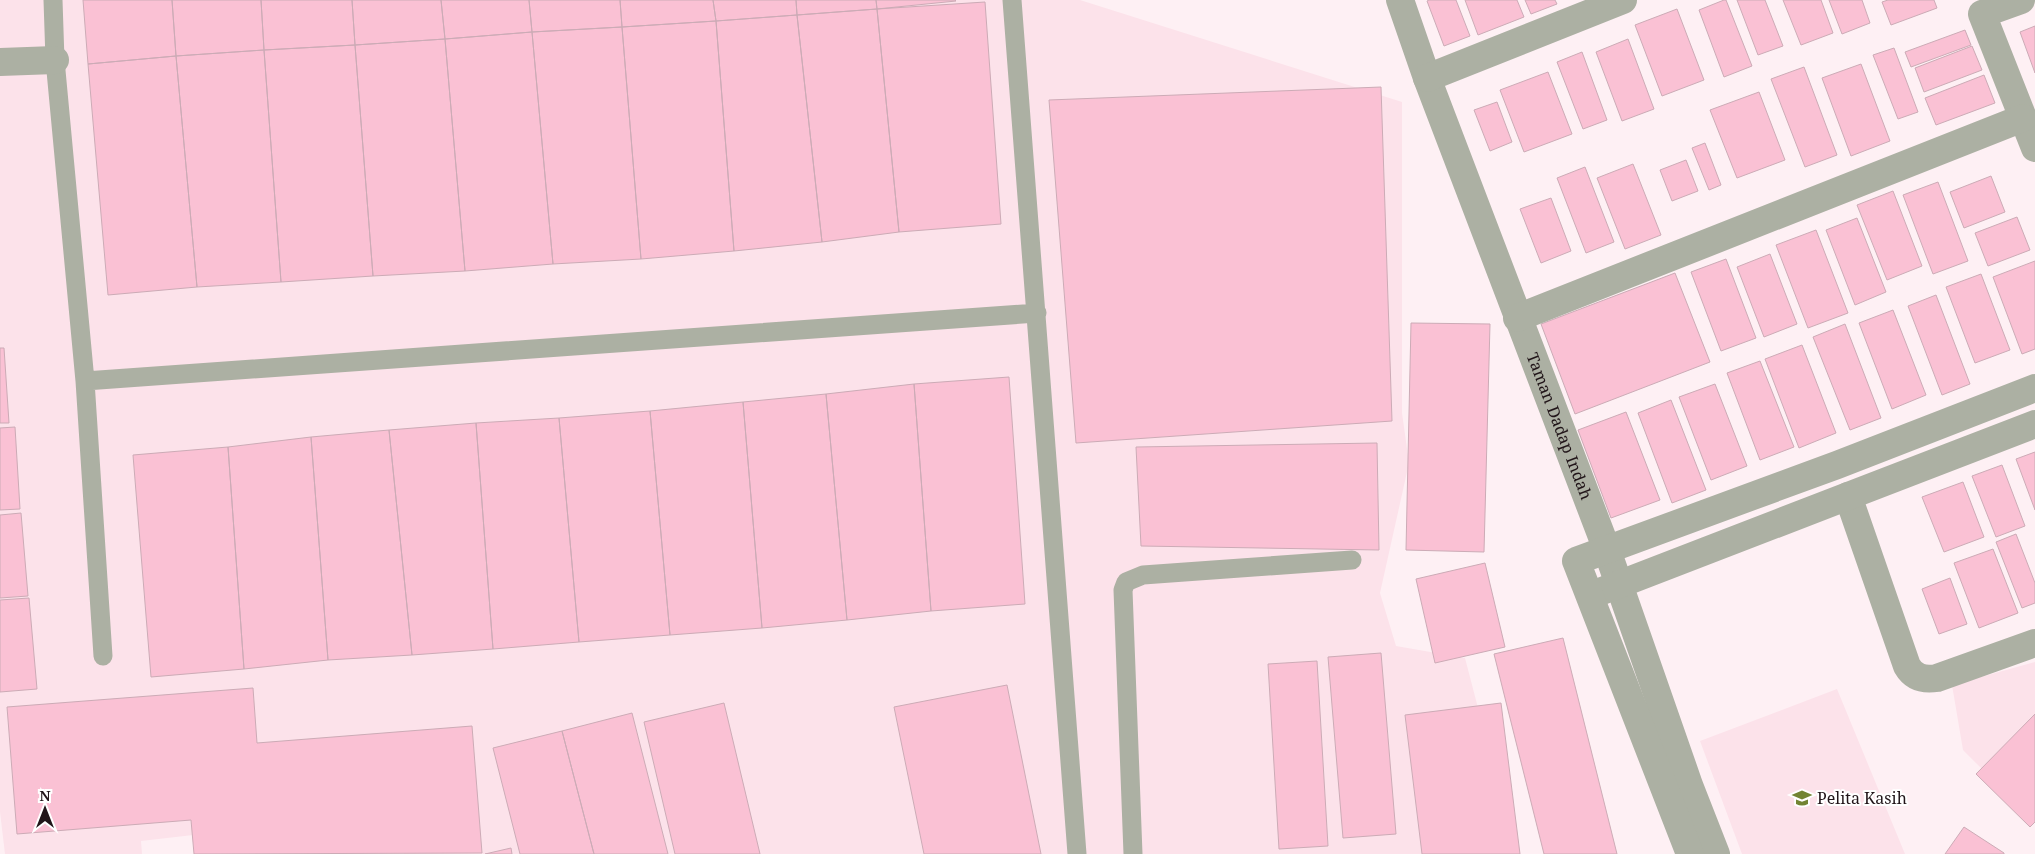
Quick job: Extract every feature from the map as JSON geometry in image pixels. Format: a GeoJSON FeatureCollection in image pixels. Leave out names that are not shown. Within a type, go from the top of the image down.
{"type":"FeatureCollection","features":[{"type":"Feature","properties":{"kind":"street","name":"Taman Dadap Indah"},"geometry":{"type":"LineString","coordinates":[[1400,0],[1427,78],[1517,318],[1607,550],[1689,785],[1716,854]]}},
{"type":"Feature","properties":{"kind":"street"},"geometry":{"type":"LineString","coordinates":[[1427,78],[1622,0]]}},
{"type":"Feature","properties":{"kind":"street"},"geometry":{"type":"LineString","coordinates":[[2021,0],[1980,7],[2035,148]]}},
{"type":"Feature","properties":{"kind":"street"},"geometry":{"type":"LineString","coordinates":[[0,62],[54,60]]}},
{"type":"Feature","properties":{"kind":"street"},"geometry":{"type":"LineString","coordinates":[[1517,318],[2023,118]]}},
{"type":"Feature","properties":{"kind":"street"},"geometry":{"type":"LineString","coordinates":[[1690,854],[1576,561],[1837,465],[2035,388]]}},
{"type":"Feature","properties":{"kind":"street"},"geometry":{"type":"LineString","coordinates":[[1590,595],[2035,424]]}},
{"type":"Feature","properties":{"kind":"street"},"geometry":{"type":"LineString","coordinates":[[1848,496],[1907,666],[1914,675],[1925,679],[1938,678],[2035,642]]}},
{"type":"Feature","properties":{"kind":"lane"},"geometry":{"type":"LineString","coordinates":[[53,0],[54,60],[85,381],[104,656]]}},
{"type":"Feature","properties":{"kind":"lane"},"geometry":{"type":"LineString","coordinates":[[1012,0],[1077,854]]}},
{"type":"Feature","properties":{"kind":"lane"},"geometry":{"type":"LineString","coordinates":[[85,381],[1037,314]]}},
{"type":"Feature","properties":{"kind":"lane"},"geometry":{"type":"LineString","coordinates":[[1133,854],[1123,590],[1126,582],[1143,575],[1352,560]]}},
{"type":"Feature","properties":{"kind":"shaded area"},"geometry":{"type":"Polygon","coordinates":[[[0,0],[1080,0],[1402,102],[1402,413],[1409,463],[1380,593],[1396,646],[1465,658],[1516,854],[404,854],[393,812],[141,841],[142,854],[5,854],[0,812],[0,0]]]}},
{"type":"Feature","properties":{"kind":"shaded area"},"geometry":{"type":"Polygon","coordinates":[[[2035,662],[2035,822],[1963,750],[1952,685],[2035,662]]]}},
{"type":"Feature","properties":{"kind":"shaded area","name":"Pelita Kasih"},"geometry":{"type":"Polygon","coordinates":[[[1837,689],[1905,854],[1742,854],[1700,741],[1837,689]]]}},
{"type":"Feature","properties":{"kind":"building"},"geometry":{"type":"Polygon","coordinates":[[[83,0],[172,0],[176,56],[88,64],[83,0]]]}},
{"type":"Feature","properties":{"kind":"building"},"geometry":{"type":"Polygon","coordinates":[[[172,0],[261,0],[264,50],[176,56],[172,0]]]}},
{"type":"Feature","properties":{"kind":"building"},"geometry":{"type":"Polygon","coordinates":[[[261,0],[352,0],[355,45],[264,50],[261,0]]]}},
{"type":"Feature","properties":{"kind":"building"},"geometry":{"type":"Polygon","coordinates":[[[352,0],[441,0],[445,39],[355,45],[352,0]]]}},
{"type":"Feature","properties":{"kind":"building"},"geometry":{"type":"Polygon","coordinates":[[[441,0],[529,0],[532,32],[445,39],[441,0]]]}},
{"type":"Feature","properties":{"kind":"building"},"geometry":{"type":"Polygon","coordinates":[[[529,0],[620,0],[622,27],[532,32],[529,0]]]}},
{"type":"Feature","properties":{"kind":"building"},"geometry":{"type":"Polygon","coordinates":[[[620,0],[713,0],[716,21],[622,27],[620,0]]]}},
{"type":"Feature","properties":{"kind":"building"},"geometry":{"type":"Polygon","coordinates":[[[713,0],[796,0],[797,15],[716,21],[713,0]]]}},
{"type":"Feature","properties":{"kind":"building"},"geometry":{"type":"Polygon","coordinates":[[[796,0],[876,0],[877,9],[797,15],[796,0]]]}},
{"type":"Feature","properties":{"kind":"building"},"geometry":{"type":"Polygon","coordinates":[[[876,0],[955,0],[956,1],[877,9],[876,0]]]}},
{"type":"Feature","properties":{"kind":"building"},"geometry":{"type":"Polygon","coordinates":[[[1456,0],[1470,36],[1444,46],[1427,1],[1456,0]]]}},
{"type":"Feature","properties":{"kind":"building"},"geometry":{"type":"Polygon","coordinates":[[[1465,0],[1517,0],[1524,17],[1478,35],[1465,0]]]}},
{"type":"Feature","properties":{"kind":"building"},"geometry":{"type":"Polygon","coordinates":[[[1525,0],[1555,0],[1557,4],[1531,14],[1525,0]]]}},
{"type":"Feature","properties":{"kind":"building"},"geometry":{"type":"Polygon","coordinates":[[[1726,0],[1752,66],[1724,77],[1699,10],[1726,0]]]}},
{"type":"Feature","properties":{"kind":"building"},"geometry":{"type":"Polygon","coordinates":[[[1737,0],[1765,0],[1783,46],[1758,55],[1737,0]]]}},
{"type":"Feature","properties":{"kind":"building"},"geometry":{"type":"Polygon","coordinates":[[[1783,0],[1821,0],[1833,33],[1801,45],[1783,0]]]}},
{"type":"Feature","properties":{"kind":"building"},"geometry":{"type":"Polygon","coordinates":[[[1829,0],[1862,0],[1870,23],[1842,34],[1829,0]]]}},
{"type":"Feature","properties":{"kind":"building"},"geometry":{"type":"Polygon","coordinates":[[[1888,0],[1934,0],[1937,8],[1891,25],[1882,2],[1888,0]]]}},
{"type":"Feature","properties":{"kind":"building"},"geometry":{"type":"Polygon","coordinates":[[[985,2],[1001,224],[899,232],[877,9],[985,2]]]}},
{"type":"Feature","properties":{"kind":"building"},"geometry":{"type":"Polygon","coordinates":[[[877,9],[899,232],[822,242],[797,15],[877,9]]]}},
{"type":"Feature","properties":{"kind":"building"},"geometry":{"type":"Polygon","coordinates":[[[1677,9],[1704,80],[1662,96],[1635,25],[1677,9]]]}},
{"type":"Feature","properties":{"kind":"building"},"geometry":{"type":"Polygon","coordinates":[[[797,15],[822,242],[734,251],[716,21],[797,15]]]}},
{"type":"Feature","properties":{"kind":"building"},"geometry":{"type":"Polygon","coordinates":[[[716,21],[734,251],[641,259],[622,27],[716,21]]]}},
{"type":"Feature","properties":{"kind":"building"},"geometry":{"type":"Polygon","coordinates":[[[2035,26],[2035,73],[2020,32],[2035,26]]]}},
{"type":"Feature","properties":{"kind":"building"},"geometry":{"type":"Polygon","coordinates":[[[622,27],[641,259],[553,264],[532,32],[622,27]]]}},
{"type":"Feature","properties":{"kind":"building"},"geometry":{"type":"Polygon","coordinates":[[[1965,30],[1971,45],[1911,67],[1905,52],[1965,30]]]}},
{"type":"Feature","properties":{"kind":"building"},"geometry":{"type":"Polygon","coordinates":[[[532,32],[553,264],[465,271],[445,39],[532,32]]]}},
{"type":"Feature","properties":{"kind":"building"},"geometry":{"type":"Polygon","coordinates":[[[445,39],[465,271],[373,276],[355,45],[445,39]]]}},
{"type":"Feature","properties":{"kind":"building"},"geometry":{"type":"Polygon","coordinates":[[[1628,39],[1654,109],[1622,121],[1596,52],[1628,39]]]}},
{"type":"Feature","properties":{"kind":"building"},"geometry":{"type":"Polygon","coordinates":[[[355,45],[373,276],[281,282],[264,50],[355,45]]]}},
{"type":"Feature","properties":{"kind":"building"},"geometry":{"type":"Polygon","coordinates":[[[1972,46],[1982,70],[1924,92],[1915,68],[1972,46]]]}},
{"type":"Feature","properties":{"kind":"building"},"geometry":{"type":"Polygon","coordinates":[[[1894,48],[1918,112],[1898,119],[1873,55],[1894,48]]]}},
{"type":"Feature","properties":{"kind":"building"},"geometry":{"type":"Polygon","coordinates":[[[264,50],[281,282],[197,287],[176,56],[264,50]]]}},
{"type":"Feature","properties":{"kind":"building"},"geometry":{"type":"Polygon","coordinates":[[[1582,52],[1607,120],[1583,129],[1557,62],[1582,52]]]}},
{"type":"Feature","properties":{"kind":"building"},"geometry":{"type":"Polygon","coordinates":[[[176,56],[197,287],[108,295],[88,64],[176,56]]]}},
{"type":"Feature","properties":{"kind":"building"},"geometry":{"type":"Polygon","coordinates":[[[1861,64],[1890,141],[1851,156],[1822,78],[1861,64]]]}},
{"type":"Feature","properties":{"kind":"building"},"geometry":{"type":"Polygon","coordinates":[[[1804,67],[1837,155],[1805,167],[1771,79],[1804,67]]]}},
{"type":"Feature","properties":{"kind":"building"},"geometry":{"type":"Polygon","coordinates":[[[1548,72],[1572,134],[1524,152],[1500,90],[1548,72]]]}},
{"type":"Feature","properties":{"kind":"building"},"geometry":{"type":"Polygon","coordinates":[[[1984,75],[1995,103],[1936,125],[1925,98],[1984,75]]]}},
{"type":"Feature","properties":{"kind":"building"},"geometry":{"type":"Polygon","coordinates":[[[1381,87],[1392,421],[1076,443],[1049,100],[1381,87]]]}},
{"type":"Feature","properties":{"kind":"building"},"geometry":{"type":"Polygon","coordinates":[[[1759,92],[1785,160],[1737,178],[1710,110],[1759,92]]]}},
{"type":"Feature","properties":{"kind":"building"},"geometry":{"type":"Polygon","coordinates":[[[1497,102],[1512,142],[1490,151],[1474,110],[1497,102]]]}},
{"type":"Feature","properties":{"kind":"building"},"geometry":{"type":"Polygon","coordinates":[[[1705,143],[1721,185],[1709,190],[1692,148],[1705,143]]]}},
{"type":"Feature","properties":{"kind":"building"},"geometry":{"type":"Polygon","coordinates":[[[1686,160],[1698,191],[1672,201],[1660,170],[1686,160]]]}},
{"type":"Feature","properties":{"kind":"building"},"geometry":{"type":"Polygon","coordinates":[[[1633,164],[1661,235],[1625,249],[1597,178],[1633,164]]]}},
{"type":"Feature","properties":{"kind":"building"},"geometry":{"type":"Polygon","coordinates":[[[1585,167],[1614,242],[1586,253],[1557,178],[1585,167]]]}},
{"type":"Feature","properties":{"kind":"building"},"geometry":{"type":"Polygon","coordinates":[[[1991,176],[2005,212],[1964,228],[1950,192],[1991,176]]]}},
{"type":"Feature","properties":{"kind":"building"},"geometry":{"type":"Polygon","coordinates":[[[1938,182],[1968,261],[1933,274],[1903,195],[1938,182]]]}},
{"type":"Feature","properties":{"kind":"building"},"geometry":{"type":"Polygon","coordinates":[[[1893,191],[1922,266],[1887,280],[1857,205],[1893,191]]]}},
{"type":"Feature","properties":{"kind":"building"},"geometry":{"type":"Polygon","coordinates":[[[1551,198],[1571,251],[1541,263],[1520,209],[1551,198]]]}},
{"type":"Feature","properties":{"kind":"building"},"geometry":{"type":"Polygon","coordinates":[[[2017,217],[2030,250],[1988,266],[1975,233],[2017,217]]]}},
{"type":"Feature","properties":{"kind":"building"},"geometry":{"type":"Polygon","coordinates":[[[1857,218],[1886,292],[1855,305],[1826,230],[1857,218]]]}},
{"type":"Feature","properties":{"kind":"building"},"geometry":{"type":"Polygon","coordinates":[[[1816,230],[1848,313],[1808,328],[1776,245],[1816,230]]]}},
{"type":"Feature","properties":{"kind":"building"},"geometry":{"type":"Polygon","coordinates":[[[1770,254],[1797,324],[1764,337],[1737,267],[1770,254]]]}},
{"type":"Feature","properties":{"kind":"building"},"geometry":{"type":"Polygon","coordinates":[[[1726,259],[1756,338],[1721,351],[1691,272],[1726,259]]]}},
{"type":"Feature","properties":{"kind":"building"},"geometry":{"type":"Polygon","coordinates":[[[2035,261],[2035,349],[2022,354],[1993,277],[2035,261]]]}},
{"type":"Feature","properties":{"kind":"building"},"geometry":{"type":"Polygon","coordinates":[[[1675,273],[1710,362],[1575,414],[1541,324],[1675,273]]]}},
{"type":"Feature","properties":{"kind":"building"},"geometry":{"type":"Polygon","coordinates":[[[1981,274],[2010,350],[1975,363],[1946,287],[1981,274]]]}},
{"type":"Feature","properties":{"kind":"building"},"geometry":{"type":"Polygon","coordinates":[[[1936,295],[1970,384],[1942,395],[1908,306],[1936,295]]]}},
{"type":"Feature","properties":{"kind":"building"},"geometry":{"type":"Polygon","coordinates":[[[1893,310],[1926,395],[1892,409],[1859,323],[1893,310]]]}},
{"type":"Feature","properties":{"kind":"building"},"geometry":{"type":"Polygon","coordinates":[[[1411,323],[1490,324],[1484,552],[1406,550],[1411,323]]]}},
{"type":"Feature","properties":{"kind":"building"},"geometry":{"type":"Polygon","coordinates":[[[1845,324],[1881,418],[1850,430],[1813,337],[1845,324]]]}},
{"type":"Feature","properties":{"kind":"building"},"geometry":{"type":"Polygon","coordinates":[[[1802,345],[1836,433],[1799,448],[1765,359],[1802,345]]]}},
{"type":"Feature","properties":{"kind":"building"},"geometry":{"type":"Polygon","coordinates":[[[0,348],[4,348],[9,423],[0,423],[0,348]]]}},
{"type":"Feature","properties":{"kind":"building"},"geometry":{"type":"Polygon","coordinates":[[[1760,361],[1794,447],[1760,460],[1727,373],[1760,361]]]}},
{"type":"Feature","properties":{"kind":"building"},"geometry":{"type":"Polygon","coordinates":[[[1009,377],[1025,604],[931,611],[914,384],[1009,377]]]}},
{"type":"Feature","properties":{"kind":"building"},"geometry":{"type":"Polygon","coordinates":[[[914,384],[931,611],[847,620],[826,394],[914,384]]]}},
{"type":"Feature","properties":{"kind":"building"},"geometry":{"type":"Polygon","coordinates":[[[1715,384],[1747,466],[1711,480],[1679,397],[1715,384]]]}},
{"type":"Feature","properties":{"kind":"building"},"geometry":{"type":"Polygon","coordinates":[[[826,394],[847,620],[762,628],[743,402],[826,394]]]}},
{"type":"Feature","properties":{"kind":"building"},"geometry":{"type":"Polygon","coordinates":[[[1671,400],[1706,490],[1672,503],[1638,413],[1671,400]]]}},
{"type":"Feature","properties":{"kind":"building"},"geometry":{"type":"Polygon","coordinates":[[[743,402],[762,628],[670,635],[650,411],[743,402]]]}},
{"type":"Feature","properties":{"kind":"building"},"geometry":{"type":"Polygon","coordinates":[[[650,411],[670,635],[579,642],[559,418],[650,411]]]}},
{"type":"Feature","properties":{"kind":"building"},"geometry":{"type":"Polygon","coordinates":[[[1626,412],[1660,500],[1611,518],[1578,430],[1626,412]]]}},
{"type":"Feature","properties":{"kind":"building"},"geometry":{"type":"Polygon","coordinates":[[[559,418],[579,642],[493,649],[476,423],[559,418]]]}},
{"type":"Feature","properties":{"kind":"building"},"geometry":{"type":"Polygon","coordinates":[[[476,423],[493,649],[412,655],[389,430],[476,423]]]}},
{"type":"Feature","properties":{"kind":"building"},"geometry":{"type":"Polygon","coordinates":[[[15,427],[20,509],[0,510],[0,428],[15,427]]]}},
{"type":"Feature","properties":{"kind":"building"},"geometry":{"type":"Polygon","coordinates":[[[389,430],[412,655],[328,660],[311,437],[389,430]]]}},
{"type":"Feature","properties":{"kind":"building"},"geometry":{"type":"Polygon","coordinates":[[[311,437],[328,660],[244,669],[228,447],[311,437]]]}},
{"type":"Feature","properties":{"kind":"building"},"geometry":{"type":"Polygon","coordinates":[[[1377,443],[1379,550],[1141,546],[1136,447],[1377,443]]]}},
{"type":"Feature","properties":{"kind":"building"},"geometry":{"type":"Polygon","coordinates":[[[228,447],[244,669],[151,677],[133,455],[228,447]]]}},
{"type":"Feature","properties":{"kind":"building"},"geometry":{"type":"Polygon","coordinates":[[[2035,452],[2035,510],[2016,459],[2035,452]]]}},
{"type":"Feature","properties":{"kind":"building"},"geometry":{"type":"Polygon","coordinates":[[[2002,465],[2025,526],[1996,537],[1972,476],[2002,465]]]}},
{"type":"Feature","properties":{"kind":"building"},"geometry":{"type":"Polygon","coordinates":[[[1963,482],[1984,537],[1944,552],[1922,497],[1963,482]]]}},
{"type":"Feature","properties":{"kind":"building"},"geometry":{"type":"Polygon","coordinates":[[[21,513],[28,596],[0,598],[0,515],[21,513]]]}},
{"type":"Feature","properties":{"kind":"building"},"geometry":{"type":"Polygon","coordinates":[[[2016,534],[2035,583],[2035,603],[2022,608],[1996,542],[2016,534]]]}},
{"type":"Feature","properties":{"kind":"building"},"geometry":{"type":"Polygon","coordinates":[[[1993,549],[2018,613],[1979,628],[1954,563],[1993,549]]]}},
{"type":"Feature","properties":{"kind":"building"},"geometry":{"type":"Polygon","coordinates":[[[1485,563],[1505,647],[1435,663],[1416,579],[1485,563]]]}},
{"type":"Feature","properties":{"kind":"building"},"geometry":{"type":"Polygon","coordinates":[[[1950,578],[1967,624],[1939,634],[1922,589],[1950,578]]]}},
{"type":"Feature","properties":{"kind":"building"},"geometry":{"type":"Polygon","coordinates":[[[29,598],[37,689],[0,692],[0,600],[29,598]]]}},
{"type":"Feature","properties":{"kind":"building"},"geometry":{"type":"Polygon","coordinates":[[[1563,638],[1617,854],[1544,854],[1494,654],[1563,638]]]}},
{"type":"Feature","properties":{"kind":"building"},"geometry":{"type":"Polygon","coordinates":[[[1381,653],[1396,834],[1343,838],[1328,657],[1381,653]]]}},
{"type":"Feature","properties":{"kind":"building"},"geometry":{"type":"Polygon","coordinates":[[[1317,661],[1328,846],[1279,849],[1268,664],[1317,661]]]}},
{"type":"Feature","properties":{"kind":"building"},"geometry":{"type":"Polygon","coordinates":[[[1007,685],[1041,854],[924,854],[894,707],[1007,685]]]}},
{"type":"Feature","properties":{"kind":"building"},"geometry":{"type":"Polygon","coordinates":[[[253,688],[257,743],[472,726],[482,853],[194,854],[191,820],[17,834],[7,707],[253,688]]]}},
{"type":"Feature","properties":{"kind":"building"},"geometry":{"type":"Polygon","coordinates":[[[724,703],[760,854],[675,854],[644,722],[724,703]]]}},
{"type":"Feature","properties":{"kind":"building"},"geometry":{"type":"Polygon","coordinates":[[[1501,703],[1520,854],[1422,854],[1405,715],[1501,703]]]}},
{"type":"Feature","properties":{"kind":"building"},"geometry":{"type":"Polygon","coordinates":[[[632,713],[668,854],[594,854],[562,731],[632,713]]]}},
{"type":"Feature","properties":{"kind":"building"},"geometry":{"type":"Polygon","coordinates":[[[2035,714],[2035,822],[2030,827],[1976,774],[2035,714]]]}},
{"type":"Feature","properties":{"kind":"building"},"geometry":{"type":"Polygon","coordinates":[[[562,731],[594,854],[520,854],[493,748],[562,731]]]}},
{"type":"Feature","properties":{"kind":"building"},"geometry":{"type":"Polygon","coordinates":[[[1964,827],[2004,853],[2004,854],[1945,854],[1964,827]]]}},
{"type":"Feature","properties":{"kind":"building"},"geometry":{"type":"Polygon","coordinates":[[[511,848],[512,854],[485,854],[511,848]]]}},
{"type":"Feature","properties":{"kind":"place","name":"Pelita Kasih"},"geometry":{"type":"Point","coordinates":[1802,798]}}]}
